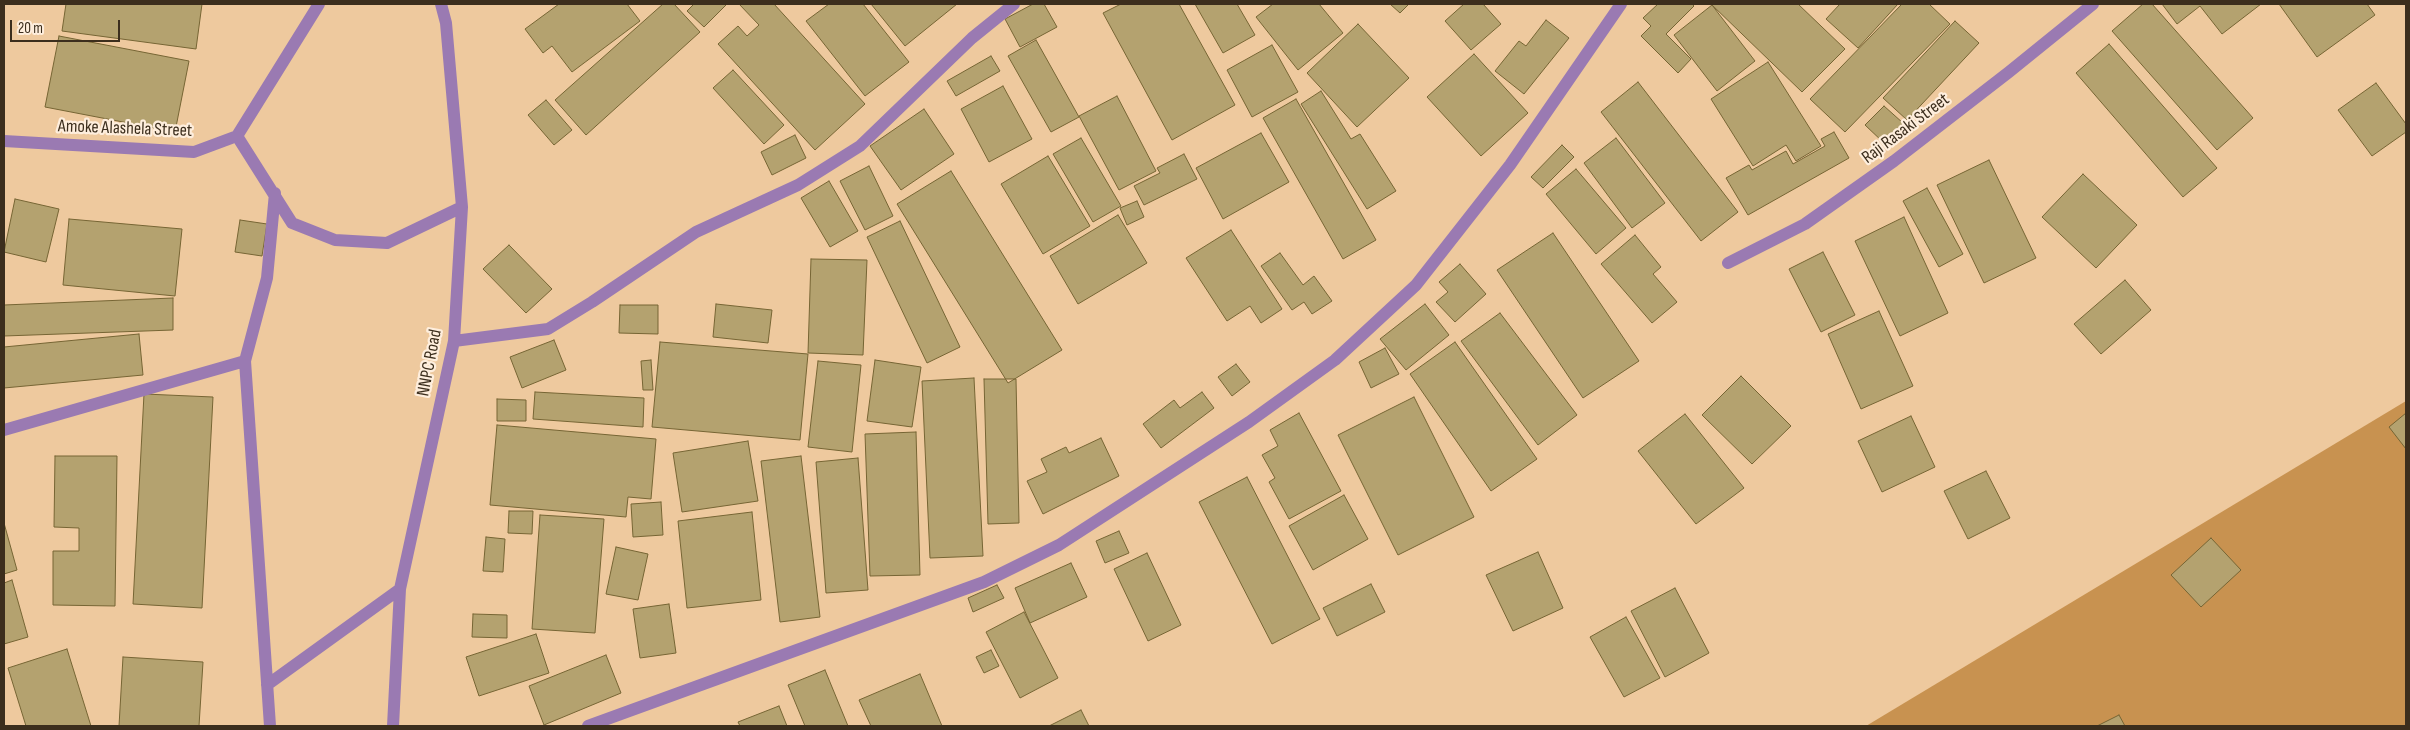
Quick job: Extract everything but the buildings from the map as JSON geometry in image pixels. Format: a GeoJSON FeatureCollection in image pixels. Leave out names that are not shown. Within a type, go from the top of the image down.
{"type":"FeatureCollection","features":[{"type":"Feature","properties":{"kind":"street"},"geometry":{"type":"LineString","coordinates":[[319,4],[237,136],[275,193],[292,223],[335,240],[387,243],[462,207]]}},
{"type":"Feature","properties":{"kind":"street","name":"NNPC Road"},"geometry":{"type":"LineString","coordinates":[[393,726],[400,589],[454,341],[462,207],[446,24],[441,4]]}},
{"type":"Feature","properties":{"kind":"street"},"geometry":{"type":"LineString","coordinates":[[454,341],[548,329],[592,302],[696,232],[798,185],[860,146],[972,38],[1014,4]]}},
{"type":"Feature","properties":{"kind":"street"},"geometry":{"type":"LineString","coordinates":[[588,726],[984,582],[1059,544],[1249,422],[1335,360],[1416,285],[1510,165],[1621,4]]}},
{"type":"Feature","properties":{"kind":"street","name":"Raji Rasaki Street"},"geometry":{"type":"LineString","coordinates":[[1728,263],[1805,224],[1886,167],[2093,4]]}},
{"type":"Feature","properties":{"kind":"street","name":"Amoke Alashela Street"},"geometry":{"type":"LineString","coordinates":[[4,140],[194,152],[237,136]]}},
{"type":"Feature","properties":{"kind":"street"},"geometry":{"type":"LineString","coordinates":[[270,726],[245,361],[267,278],[275,193]]}},
{"type":"Feature","properties":{"kind":"street"},"geometry":{"type":"LineString","coordinates":[[4,430],[245,361]]}},
{"type":"Feature","properties":{"kind":"street"},"geometry":{"type":"LineString","coordinates":[[267,685],[400,589]]}},
{"type":"Feature","properties":{"kind":"shaded area"},"geometry":{"type":"Polygon","coordinates":[[[2406,401],[2406,726],[1866,726],[2406,401]]]}}]}
